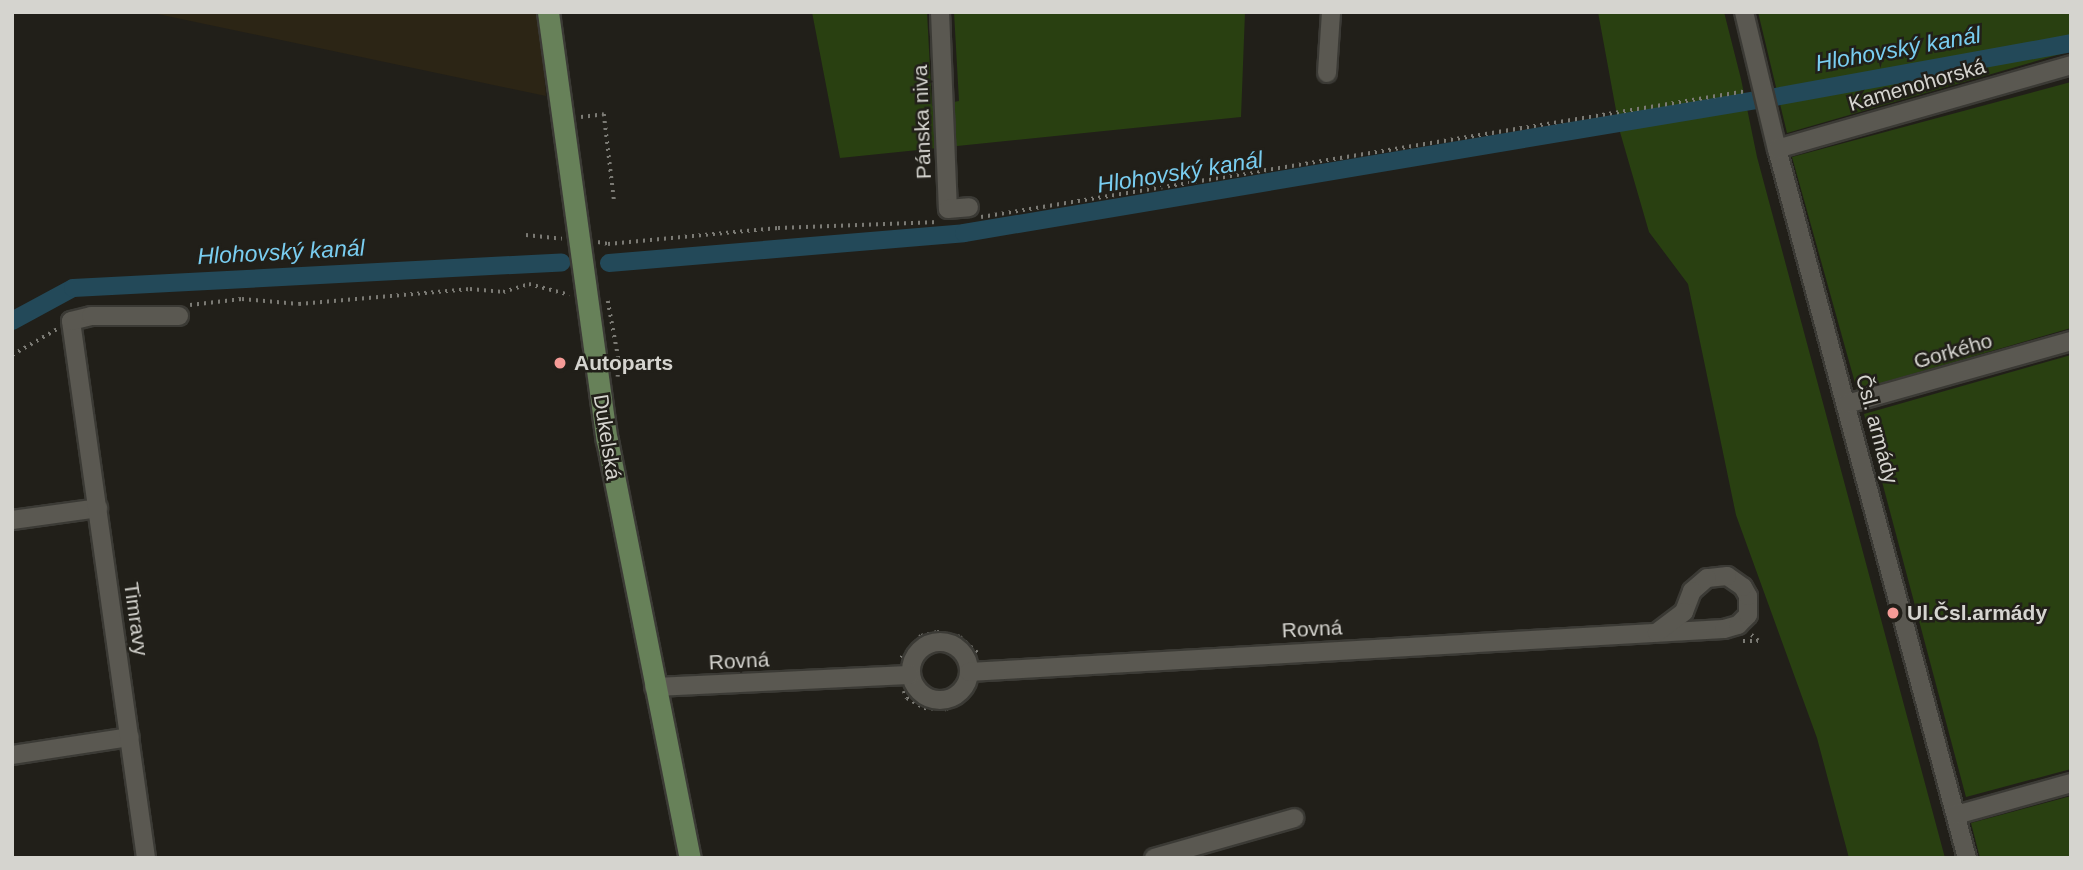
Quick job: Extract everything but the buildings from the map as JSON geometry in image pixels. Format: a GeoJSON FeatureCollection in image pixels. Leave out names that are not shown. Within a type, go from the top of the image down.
{"type":"FeatureCollection","features":[{"type":"Feature","properties":{"kind":"main road","name":"Dukelská"},"geometry":{"type":"LineString","coordinates":[[548,12],[586,296],[619,506],[690,858]]}},
{"type":"Feature","properties":{"kind":"street","name":"Pánska niva"},"geometry":{"type":"LineString","coordinates":[[940,12],[948,209],[975,212]]}},
{"type":"Feature","properties":{"kind":"street"},"geometry":{"type":"LineString","coordinates":[[1327,73],[1331,12]]}},
{"type":"Feature","properties":{"kind":"street","name":"Čsl. armády"},"geometry":{"type":"LineString","coordinates":[[1744,12],[1777,149],[1967,858]]}},
{"type":"Feature","properties":{"kind":"street","name":"Kamenohorská"},"geometry":{"type":"LineString","coordinates":[[1777,149],[2071,65]]}},
{"type":"Feature","properties":{"kind":"street"},"geometry":{"type":"LineString","coordinates":[[71,321],[91,316],[179,316]]}},
{"type":"Feature","properties":{"kind":"street","name":"Timravy"},"geometry":{"type":"LineString","coordinates":[[71,321],[146,858]]}},
{"type":"Feature","properties":{"kind":"street","name":"Gorkého"},"geometry":{"type":"LineString","coordinates":[[1847,404],[2071,341]]}},
{"type":"Feature","properties":{"kind":"street"},"geometry":{"type":"LineString","coordinates":[[12,520],[98,508]]}},
{"type":"Feature","properties":{"kind":"street","name":"Rovná"},"geometry":{"type":"LineString","coordinates":[[969,671],[1712,631],[1738,625],[1748,615],[1748,596],[1744,587],[1727,576],[1707,578],[1692,591],[1684,612],[1657,632]]}},
{"type":"Feature","properties":{"kind":"street"},"geometry":{"type":"LineString","coordinates":[[938,642],[948,643],[964,653],[969,671],[962,690],[946,700],[936,701],[919,692],[910,675],[911,665],[920,649],[938,642]]}},
{"type":"Feature","properties":{"kind":"street","name":"Rovná"},"geometry":{"type":"LineString","coordinates":[[654,687],[910,675]]}},
{"type":"Feature","properties":{"kind":"street"},"geometry":{"type":"LineString","coordinates":[[12,755],[130,737]]}},
{"type":"Feature","properties":{"kind":"street"},"geometry":{"type":"LineString","coordinates":[[1956,815],[2071,783]]}},
{"type":"Feature","properties":{"kind":"street"},"geometry":{"type":"LineString","coordinates":[[1154,858],[1294,818]]}},
{"type":"Feature","properties":{"kind":"path"},"geometry":{"type":"LineString","coordinates":[[975,212],[1763,88]]}},
{"type":"Feature","properties":{"kind":"path"},"geometry":{"type":"LineString","coordinates":[[581,117],[604,114],[614,199]]}},
{"type":"Feature","properties":{"kind":"path"},"geometry":{"type":"LineString","coordinates":[[526,235],[608,244],[778,228],[939,222]]}},
{"type":"Feature","properties":{"kind":"path"},"geometry":{"type":"LineString","coordinates":[[179,316],[186,305],[242,299],[299,304],[470,289],[503,292],[529,284],[586,296]]}},
{"type":"Feature","properties":{"kind":"path"},"geometry":{"type":"LineString","coordinates":[[12,355],[71,321]]}},
{"type":"Feature","properties":{"kind":"shaded area"},"geometry":{"type":"Polygon","coordinates":[[[148,12],[539,12],[546,96],[148,12]]]}},
{"type":"Feature","properties":{"kind":"green space"},"geometry":{"type":"Polygon","coordinates":[[[812,12],[927,12],[932,106],[959,101],[954,12],[1245,12],[1241,117],[840,158],[812,12]]]}},
{"type":"Feature","properties":{"kind":"green space"},"geometry":{"type":"Polygon","coordinates":[[[1598,12],[1724,12],[1757,157],[1945,858],[1849,858],[1817,738],[1736,515],[1688,284],[1649,232],[1620,132],[1598,12]]]}},
{"type":"Feature","properties":{"kind":"green space"},"geometry":{"type":"Polygon","coordinates":[[[1758,12],[2071,12],[2071,51],[1787,133],[1758,12]]]}},
{"type":"Feature","properties":{"kind":"green space"},"geometry":{"type":"Polygon","coordinates":[[[2071,82],[2071,328],[1857,390],[1792,157],[2071,82]]]}},
{"type":"Feature","properties":{"kind":"green space"},"geometry":{"type":"Polygon","coordinates":[[[2071,355],[2071,769],[1966,797],[1864,414],[2071,355]]]}},
{"type":"Feature","properties":{"kind":"green space"},"geometry":{"type":"Polygon","coordinates":[[[2071,796],[2071,858],[1980,858],[1971,823],[2071,796]]]}},
{"type":"Feature","properties":{"kind":"waterway","name":"Hlohovský kanál"},"geometry":{"type":"LineString","coordinates":[[1775,97],[2071,43]]}},
{"type":"Feature","properties":{"kind":"waterway","name":"Hlohovský kanál"},"geometry":{"type":"LineString","coordinates":[[609,263],[964,233],[1756,100]]}},
{"type":"Feature","properties":{"kind":"waterway","name":"Hlohovský kanál"},"geometry":{"type":"LineString","coordinates":[[12,321],[73,288],[561,262]]}},
{"type":"Feature","properties":{"kind":"place","name":"Autoparts"},"geometry":{"type":"Point","coordinates":[560,363]}},
{"type":"Feature","properties":{"kind":"place","name":"Ul.Čsl.armády"},"geometry":{"type":"Point","coordinates":[1893,613]}}]}
